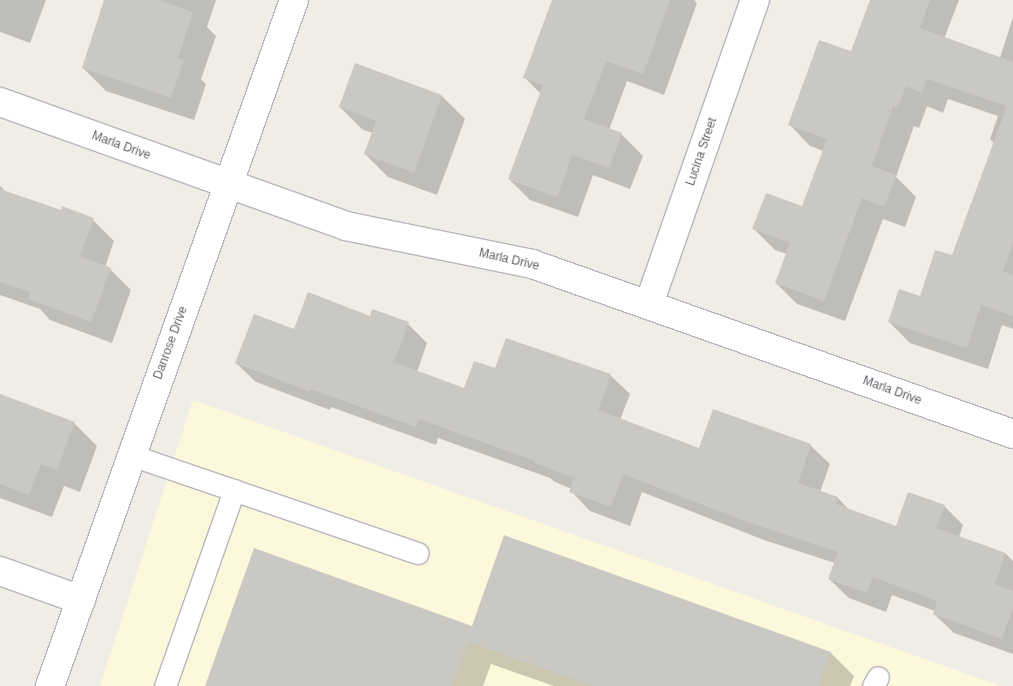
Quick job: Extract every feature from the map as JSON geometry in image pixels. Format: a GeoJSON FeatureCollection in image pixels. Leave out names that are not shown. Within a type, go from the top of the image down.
{"type":"FeatureCollection","features":[{"type":"Feature","properties":{"kind":"street","name":"Danrose Drive"},"geometry":{"type":"LineString","coordinates":[[50,686],[294,0]]}},
{"type":"Feature","properties":{"kind":"street","name":"Lucina Street"},"geometry":{"type":"LineString","coordinates":[[649,304],[756,0]]}},
{"type":"Feature","properties":{"kind":"street","name":"Marla Drive"},"geometry":{"type":"LineString","coordinates":[[0,102],[346,226],[532,264],[1013,434]]}},
{"type":"Feature","properties":{"kind":"street"},"geometry":{"type":"LineString","coordinates":[[0,570],[81,600]]}},
{"type":"Feature","properties":{"kind":"lane"},"geometry":{"type":"LineString","coordinates":[[131,455],[418,553]]}},
{"type":"Feature","properties":{"kind":"lane"},"geometry":{"type":"LineString","coordinates":[[165,686],[234,490]]}},
{"type":"Feature","properties":{"kind":"shaded area"},"geometry":{"type":"Polygon","coordinates":[[[193,400],[1001,686],[100,686],[193,400]]]}},
{"type":"Feature","properties":{"kind":"building"},"geometry":{"type":"Polygon","coordinates":[[[104,0],[159,0],[193,12],[178,58],[184,60],[171,98],[82,68],[104,0]]]}},
{"type":"Feature","properties":{"kind":"building"},"geometry":{"type":"Polygon","coordinates":[[[552,0],[670,0],[643,74],[606,61],[584,119],[622,133],[609,168],[572,155],[557,197],[508,179],[543,85],[523,78],[552,0]]]}},
{"type":"Feature","properties":{"kind":"building"},"geometry":{"type":"Polygon","coordinates":[[[870,0],[930,0],[920,28],[1013,62],[1013,243],[1003,271],[1013,275],[1013,316],[981,305],[967,348],[888,322],[899,289],[920,296],[935,250],[952,255],[1007,106],[927,79],[922,93],[906,86],[898,108],[893,106],[872,166],[896,175],[884,207],[862,198],[824,301],[775,283],[790,243],[752,229],[766,193],[802,206],[827,139],[788,125],[819,40],[851,51],[870,0]]]}},
{"type":"Feature","properties":{"kind":"building"},"geometry":{"type":"Polygon","coordinates":[[[355,63],[442,95],[414,173],[364,154],[376,121],[339,107],[355,63]]]}},
{"type":"Feature","properties":{"kind":"building"},"geometry":{"type":"Polygon","coordinates":[[[0,189],[61,210],[62,206],[94,218],[80,256],[111,268],[91,322],[28,299],[30,292],[0,282],[0,189]]]}},
{"type":"Feature","properties":{"kind":"building"},"geometry":{"type":"Polygon","coordinates":[[[308,292],[370,316],[372,309],[409,322],[394,362],[464,388],[474,361],[495,368],[506,338],[611,374],[598,410],[699,448],[713,409],[811,444],[798,483],[838,497],[836,504],[896,526],[908,492],[945,505],[936,528],[1006,553],[995,584],[1013,591],[1013,607],[1002,639],[933,614],[937,601],[873,577],[867,593],[828,579],[838,552],[744,521],[623,474],[611,507],[569,492],[574,478],[534,463],[535,461],[419,419],[416,427],[311,389],[310,392],[235,363],[254,314],[294,329],[308,292]]]}},
{"type":"Feature","properties":{"kind":"building"},"geometry":{"type":"Polygon","coordinates":[[[0,394],[75,422],[57,470],[41,464],[29,495],[0,484],[0,394]]]}},
{"type":"Feature","properties":{"kind":"building"},"geometry":{"type":"Polygon","coordinates":[[[504,535],[831,652],[819,686],[593,686],[468,642],[452,686],[205,686],[254,548],[472,626],[504,535]]]}}]}
